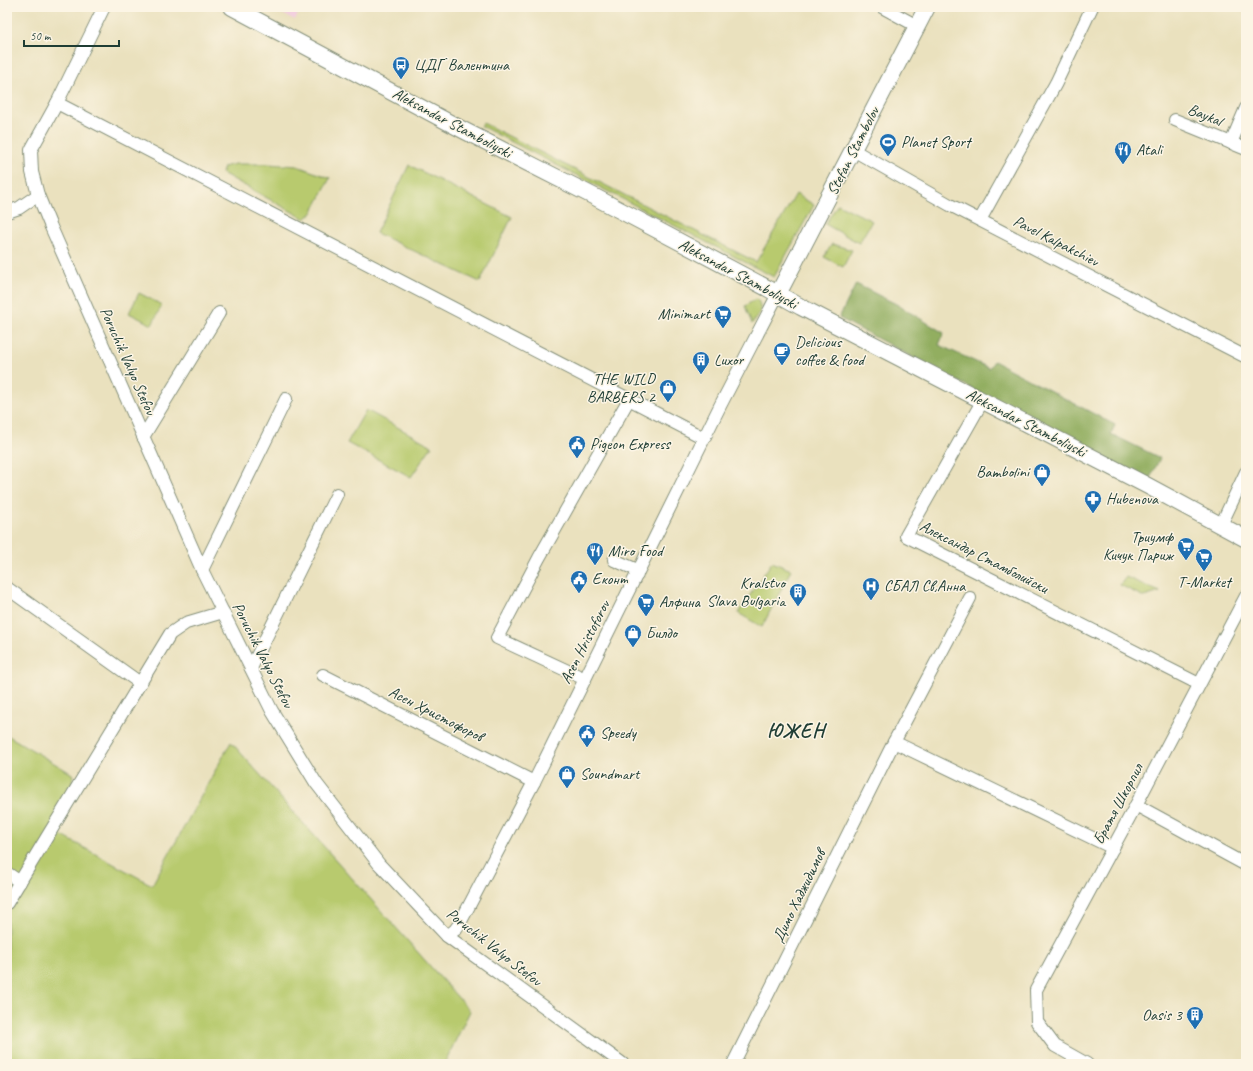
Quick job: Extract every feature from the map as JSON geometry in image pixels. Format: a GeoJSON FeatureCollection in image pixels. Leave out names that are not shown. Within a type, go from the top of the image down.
{"type":"FeatureCollection","features":[{"type":"Feature","properties":{"kind":"street"},"geometry":{"type":"LineString","coordinates":[[104,7],[57,103],[704,438]]}},
{"type":"Feature","properties":{"kind":"street","name":"Aleksandar Stamboliyski"},"geometry":{"type":"LineString","coordinates":[[232,7],[463,130],[595,197],[801,307],[1148,486],[1246,539]]}},
{"type":"Feature","properties":{"kind":"street"},"geometry":{"type":"LineString","coordinates":[[882,7],[918,26]]}},
{"type":"Feature","properties":{"kind":"street","name":"Stefan Stambolov"},"geometry":{"type":"LineString","coordinates":[[778,294],[927,7]]}},
{"type":"Feature","properties":{"kind":"street"},"geometry":{"type":"LineString","coordinates":[[980,220],[1056,83],[1092,7]]}},
{"type":"Feature","properties":{"kind":"street","name":"Poruchik Valyo Stefov"},"geometry":{"type":"LineString","coordinates":[[57,103],[31,150],[32,172],[38,194],[202,570],[272,711],[316,783],[379,864],[448,936],[623,1064]]}},
{"type":"Feature","properties":{"kind":"street"},"geometry":{"type":"LineString","coordinates":[[1231,143],[1246,108]]}},
{"type":"Feature","properties":{"kind":"street","name":"Baykal"},"geometry":{"type":"LineString","coordinates":[[1175,120],[1246,149]]}},
{"type":"Feature","properties":{"kind":"street","name":"Pavel Kalpakchiev"},"geometry":{"type":"LineString","coordinates":[[853,150],[950,205],[1246,356]]}},
{"type":"Feature","properties":{"kind":"street"},"geometry":{"type":"LineString","coordinates":[[7,212],[19,208],[38,194]]}},
{"type":"Feature","properties":{"kind":"street","name":"Asen Hristoforov"},"geometry":{"type":"LineString","coordinates":[[448,936],[460,923],[534,782],[704,438],[778,294]]}},
{"type":"Feature","properties":{"kind":"street"},"geometry":{"type":"LineString","coordinates":[[143,437],[219,313]]}},
{"type":"Feature","properties":{"kind":"street"},"geometry":{"type":"LineString","coordinates":[[202,570],[286,399]]}},
{"type":"Feature","properties":{"kind":"street"},"geometry":{"type":"LineString","coordinates":[[585,680],[497,638],[539,558],[630,399]]}},
{"type":"Feature","properties":{"kind":"street","name":"Александър Стамболийски"},"geometry":{"type":"LineString","coordinates":[[983,400],[906,536],[1199,684]]}},
{"type":"Feature","properties":{"kind":"street"},"geometry":{"type":"LineString","coordinates":[[1221,525],[1246,472]]}},
{"type":"Feature","properties":{"kind":"street"},"geometry":{"type":"LineString","coordinates":[[251,668],[337,494]]}},
{"type":"Feature","properties":{"kind":"street"},"geometry":{"type":"LineString","coordinates":[[614,560],[635,569],[637,575]]}},
{"type":"Feature","properties":{"kind":"street"},"geometry":{"type":"LineString","coordinates":[[7,588],[140,683]]}},
{"type":"Feature","properties":{"kind":"street","name":"Братя Шкорпил"},"geometry":{"type":"LineString","coordinates":[[1087,1064],[1054,1046],[1037,1022],[1036,990],[1136,805],[1246,596]]}},
{"type":"Feature","properties":{"kind":"street","name":"Димо Хаджидимов"},"geometry":{"type":"LineString","coordinates":[[733,1064],[894,742],[970,598]]}},
{"type":"Feature","properties":{"kind":"street"},"geometry":{"type":"LineString","coordinates":[[7,904],[170,634],[186,623],[223,612]]}},
{"type":"Feature","properties":{"kind":"street","name":"Асен Христофоров"},"geometry":{"type":"LineString","coordinates":[[323,675],[534,782]]}},
{"type":"Feature","properties":{"kind":"street"},"geometry":{"type":"LineString","coordinates":[[894,742],[1113,848]]}},
{"type":"Feature","properties":{"kind":"street"},"geometry":{"type":"LineString","coordinates":[[1136,805],[1246,865]]}},
{"type":"Feature","properties":{"kind":"street"},"geometry":{"type":"LineString","coordinates":[[7,873],[20,882]]}},
{"type":"Feature","properties":{"kind":"shaded area"},"geometry":{"type":"Polygon","coordinates":[[[269,7],[302,7],[295,20],[269,7]]]}},
{"type":"Feature","properties":{"kind":"green space"},"geometry":{"type":"Polygon","coordinates":[[[483,123],[756,262],[796,194],[814,205],[774,277],[481,126],[483,123]]]}},
{"type":"Feature","properties":{"kind":"green space"},"geometry":{"type":"Polygon","coordinates":[[[235,164],[297,166],[330,178],[312,213],[305,219],[222,173],[224,167],[235,164]]]}},
{"type":"Feature","properties":{"kind":"green space"},"geometry":{"type":"Polygon","coordinates":[[[409,165],[512,217],[480,282],[376,233],[409,165]]]}},
{"type":"Feature","properties":{"kind":"green space"},"geometry":{"type":"Polygon","coordinates":[[[838,204],[872,221],[859,243],[825,224],[838,204]]]}},
{"type":"Feature","properties":{"kind":"green space"},"geometry":{"type":"Polygon","coordinates":[[[832,244],[852,250],[843,267],[824,257],[832,244]]]}},
{"type":"Feature","properties":{"kind":"green space"},"geometry":{"type":"Polygon","coordinates":[[[856,284],[896,304],[944,333],[939,345],[989,368],[994,361],[1115,425],[1111,434],[1160,458],[1148,482],[839,318],[856,284]]]}},
{"type":"Feature","properties":{"kind":"green space"},"geometry":{"type":"Polygon","coordinates":[[[139,293],[162,305],[152,325],[129,313],[139,293]]]}},
{"type":"Feature","properties":{"kind":"green space"},"geometry":{"type":"Polygon","coordinates":[[[756,299],[759,302],[761,311],[752,324],[745,306],[756,299]]]}},
{"type":"Feature","properties":{"kind":"green space"},"geometry":{"type":"Polygon","coordinates":[[[366,410],[432,446],[411,477],[347,443],[366,410]]]}},
{"type":"Feature","properties":{"kind":"green space"},"geometry":{"type":"Polygon","coordinates":[[[772,562],[791,570],[762,627],[738,613],[772,562]]]}},
{"type":"Feature","properties":{"kind":"green space"},"geometry":{"type":"Polygon","coordinates":[[[1126,577],[1160,592],[1144,597],[1120,585],[1126,577]]]}},
{"type":"Feature","properties":{"kind":"green space"},"geometry":{"type":"Polygon","coordinates":[[[7,735],[74,775],[57,833],[152,885],[231,742],[470,1011],[444,1064],[7,1064],[7,735]]]}},
{"type":"Feature","properties":{"kind":"place","name":"ЦДГ Валентина"},"geometry":{"type":"Point","coordinates":[401,80]}},
{"type":"Feature","properties":{"kind":"place","name":"Planet Sport"},"geometry":{"type":"Point","coordinates":[888,157]}},
{"type":"Feature","properties":{"kind":"place","name":"Atali"},"geometry":{"type":"Point","coordinates":[1123,165]}},
{"type":"Feature","properties":{"kind":"place","name":"Minimart"},"geometry":{"type":"Point","coordinates":[723,329]}},
{"type":"Feature","properties":{"kind":"place","name":"Delicious coffee & food"},"geometry":{"type":"Point","coordinates":[782,366]}},
{"type":"Feature","properties":{"kind":"place","name":"Luxor"},"geometry":{"type":"Point","coordinates":[701,375]}},
{"type":"Feature","properties":{"kind":"place","name":"THE WILD BARBERS 2"},"geometry":{"type":"Point","coordinates":[668,403]}},
{"type":"Feature","properties":{"kind":"place","name":"Pigeon Express"},"geometry":{"type":"Point","coordinates":[577,459]}},
{"type":"Feature","properties":{"kind":"place","name":"Bambolini"},"geometry":{"type":"Point","coordinates":[1042,487]}},
{"type":"Feature","properties":{"kind":"place","name":"Hubenova"},"geometry":{"type":"Point","coordinates":[1093,514]}},
{"type":"Feature","properties":{"kind":"place","name":"Триумф Кичук Париж"},"geometry":{"type":"Point","coordinates":[1186,561]}},
{"type":"Feature","properties":{"kind":"place","name":"Miro Food"},"geometry":{"type":"Point","coordinates":[595,566]}},
{"type":"Feature","properties":{"kind":"place","name":"T-Market"},"geometry":{"type":"Point","coordinates":[1204,572]}},
{"type":"Feature","properties":{"kind":"place","name":"Еконт"},"geometry":{"type":"Point","coordinates":[579,594]}},
{"type":"Feature","properties":{"kind":"place","name":"СБАЛ Св,Анна"},"geometry":{"type":"Point","coordinates":[871,601]}},
{"type":"Feature","properties":{"kind":"place","name":"Kralstvo Slava Bulgaria"},"geometry":{"type":"Point","coordinates":[798,607]}},
{"type":"Feature","properties":{"kind":"place","name":"Алфина"},"geometry":{"type":"Point","coordinates":[646,617]}},
{"type":"Feature","properties":{"kind":"place","name":"Билдо"},"geometry":{"type":"Point","coordinates":[633,648]}},
{"type":"Feature","properties":{"kind":"place","name":"Speedy"},"geometry":{"type":"Point","coordinates":[587,748]}},
{"type":"Feature","properties":{"kind":"place","name":"Soundmart"},"geometry":{"type":"Point","coordinates":[567,789]}},
{"type":"Feature","properties":{"kind":"place","name":"Oasis 3"},"geometry":{"type":"Point","coordinates":[1195,1030]}},
{"type":"Feature","properties":{"kind":"district","name":"ЮЖЕН"},"geometry":{"type":"Point","coordinates":[796,730]}}]}
